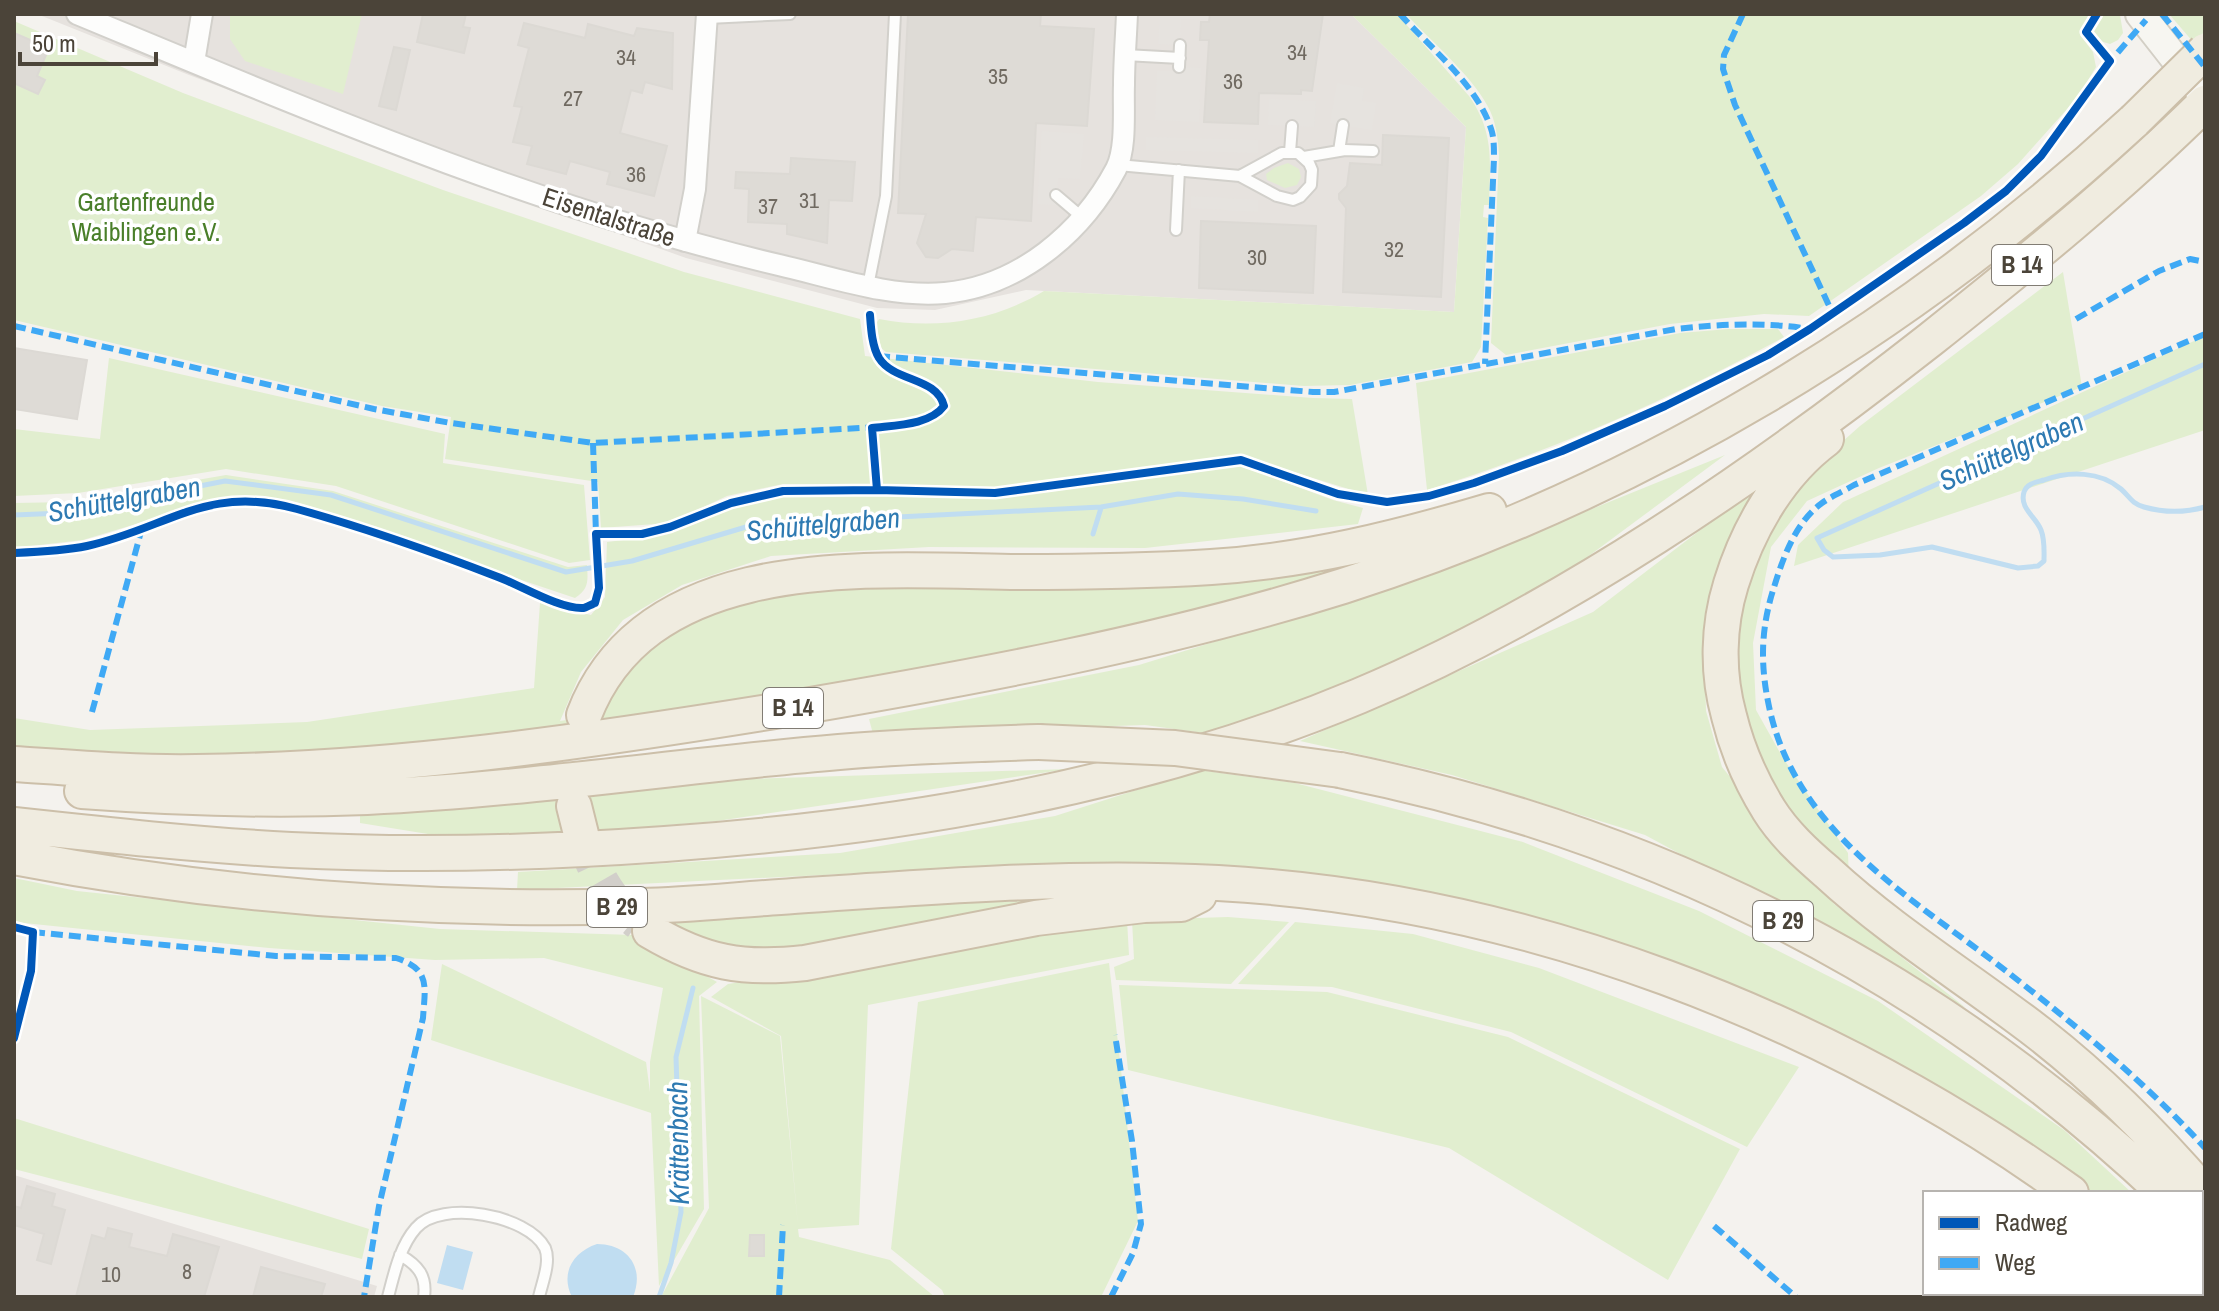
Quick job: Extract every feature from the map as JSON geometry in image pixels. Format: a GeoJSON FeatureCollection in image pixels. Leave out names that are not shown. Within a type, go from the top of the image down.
{"type":"FeatureCollection","features":[{"type":"Feature","properties":{"kind":"highway","name":"B 14"},"geometry":{"type":"LineString","coordinates":[[14,764],[192,772],[401,762],[659,730],[1025,667],[1276,606],[1442,551],[1548,507],[1669,449],[1765,396],[1847,345],[2014,226],[2134,121],[2205,51]]}},
{"type":"Feature","properties":{"kind":"highway","name":"B 14"},"geometry":{"type":"LineString","coordinates":[[14,825],[147,840],[289,850],[529,852],[690,842],[812,830],[972,808],[1166,763],[1258,734],[1359,696],[1446,655],[1534,609],[1722,494],[1884,376],[1991,291],[2156,151],[2205,100]]}},
{"type":"Feature","properties":{"kind":"highway"},"geometry":{"type":"LineString","coordinates":[[1884,376],[1858,416],[1819,445],[1771,498],[1738,562],[1727,596],[1721,670],[1727,710],[1747,768],[1770,812],[1803,851],[1849,892],[2039,1033],[2088,1074],[2128,1111],[2202,1191]]}},
{"type":"Feature","properties":{"kind":"highway"},"geometry":{"type":"LineString","coordinates":[[584,715],[592,692],[605,673],[645,629],[677,610],[747,584],[866,571],[1214,567],[1372,544],[1505,506],[1548,507]]}},
{"type":"Feature","properties":{"kind":"highway","name":"B 29"},"geometry":{"type":"LineString","coordinates":[[14,785],[209,799],[367,797],[509,787],[839,752],[1039,742],[1175,748],[1340,770],[1461,797],[1602,842],[1672,869],[1808,934],[1876,973],[2003,1056],[2071,1110],[2163,1191]]}},
{"type":"Feature","properties":{"kind":"highway","name":"B 29"},"geometry":{"type":"LineString","coordinates":[[14,857],[139,879],[246,893],[453,908],[646,906],[1015,882],[1098,880],[1222,883],[1374,901],[1448,914],[1613,959],[1761,1015],[1842,1054],[1982,1134],[2068,1191]]}},
{"type":"Feature","properties":{"kind":"highway"},"geometry":{"type":"LineString","coordinates":[[650,931],[701,956],[735,965],[768,967],[805,963],[1036,918],[1144,905],[1181,904],[1222,883]]}},
{"type":"Feature","properties":{"kind":"main road"},"geometry":{"type":"LineString","coordinates":[[2143,17],[2205,100]]}},
{"type":"Feature","properties":{"kind":"street","name":"Eisentalstraße"},"geometry":{"type":"LineString","coordinates":[[77,14],[453,166],[685,241],[868,286],[945,293],[988,283],[1025,267],[1059,243],[1083,218],[1118,165],[1123,126],[1127,14]]}},
{"type":"Feature","properties":{"kind":"street"},"geometry":{"type":"LineString","coordinates":[[194,62],[202,14]]}},
{"type":"Feature","properties":{"kind":"street"},"geometry":{"type":"LineString","coordinates":[[685,241],[695,189],[708,16]]}},
{"type":"Feature","properties":{"kind":"lane"},"geometry":{"type":"LineString","coordinates":[[708,16],[790,14]]}},
{"type":"Feature","properties":{"kind":"lane"},"geometry":{"type":"LineString","coordinates":[[868,286],[886,196],[895,14]]}},
{"type":"Feature","properties":{"kind":"lane"},"geometry":{"type":"LineString","coordinates":[[1125,55],[1180,63],[1180,45]]}},
{"type":"Feature","properties":{"kind":"lane"},"geometry":{"type":"LineString","coordinates":[[1339,151],[1343,125]]}},
{"type":"Feature","properties":{"kind":"lane"},"geometry":{"type":"LineString","coordinates":[[1290,152],[1292,126]]}},
{"type":"Feature","properties":{"kind":"lane"},"geometry":{"type":"LineString","coordinates":[[1240,176],[1282,153],[1290,152],[1304,157],[1339,151],[1373,151]]}},
{"type":"Feature","properties":{"kind":"lane"},"geometry":{"type":"LineString","coordinates":[[1118,165],[1240,176],[1277,196],[1293,200],[1307,192],[1311,185],[1312,170],[1304,157]]}},
{"type":"Feature","properties":{"kind":"lane"},"geometry":{"type":"LineString","coordinates":[[1176,230],[1179,170]]}},
{"type":"Feature","properties":{"kind":"lane"},"geometry":{"type":"LineString","coordinates":[[1056,195],[1083,218]]}},
{"type":"Feature","properties":{"kind":"lane"},"geometry":{"type":"LineString","coordinates":[[388,1297],[400,1255],[416,1227],[438,1213],[467,1212],[515,1224],[535,1235],[546,1250],[546,1271],[539,1297]]}},
{"type":"Feature","properties":{"kind":"lane"},"geometry":{"type":"LineString","coordinates":[[400,1255],[416,1264],[426,1284],[424,1297]]}},
{"type":"Feature","properties":{"kind":"shaded area"},"geometry":{"type":"Polygon","coordinates":[[[37,14],[1351,14],[1466,127],[1454,312],[1026,290],[935,310],[877,308],[686,258],[449,173],[37,14]]]}},
{"type":"Feature","properties":{"kind":"shaded area"},"geometry":{"type":"Polygon","coordinates":[[[1160,14],[1208,14],[1208,20],[1181,19],[1180,45],[1158,44],[1160,14]]]}},
{"type":"Feature","properties":{"kind":"shaded area"},"geometry":{"type":"Polygon","coordinates":[[[1179,67],[1201,68],[1199,122],[1155,120],[1157,71],[1179,71],[1179,67]]]}},
{"type":"Feature","properties":{"kind":"shaded area"},"geometry":{"type":"Polygon","coordinates":[[[1337,83],[1364,88],[1362,101],[1376,103],[1372,130],[1330,123],[1337,83]]]}},
{"type":"Feature","properties":{"kind":"shaded area"},"geometry":{"type":"Polygon","coordinates":[[[1269,99],[1316,101],[1314,127],[1268,125],[1269,99]]]}},
{"type":"Feature","properties":{"kind":"shaded area"},"geometry":{"type":"Polygon","coordinates":[[[1042,131],[1084,134],[1080,179],[1058,178],[1056,205],[1037,204],[1042,131]]]}},
{"type":"Feature","properties":{"kind":"shaded area"},"geometry":{"type":"Polygon","coordinates":[[[1146,137],[1258,140],[1258,153],[1146,150],[1146,137]]]}},
{"type":"Feature","properties":{"kind":"shaded area"},"geometry":{"type":"Polygon","coordinates":[[[1191,196],[1258,200],[1258,212],[1191,208],[1191,196]]]}},
{"type":"Feature","properties":{"kind":"shaded area"},"geometry":{"type":"Polygon","coordinates":[[[14,1175],[377,1286],[374,1297],[14,1297],[14,1175]]]}},
{"type":"Feature","properties":{"kind":"green space"},"geometry":{"type":"Polygon","coordinates":[[[230,14],[362,14],[343,94],[245,61],[230,39],[230,14]]]}},
{"type":"Feature","properties":{"kind":"green space"},"geometry":{"type":"Polygon","coordinates":[[[1351,14],[1397,14],[1469,96],[1483,123],[1489,149],[1489,205],[1484,205],[1483,217],[1488,218],[1481,347],[1472,362],[1350,385],[1304,386],[886,352],[881,348],[876,324],[879,319],[922,323],[964,320],[1005,310],[1044,291],[1454,312],[1466,127],[1351,14]]]}},
{"type":"Feature","properties":{"kind":"green space"},"geometry":{"type":"Polygon","coordinates":[[[1406,14],[2089,14],[2080,35],[2093,52],[2096,67],[2077,98],[2018,164],[1981,196],[1809,316],[1764,314],[1670,324],[1506,355],[1491,343],[1499,155],[1494,123],[1487,105],[1471,82],[1406,14]]]}},
{"type":"Feature","properties":{"kind":"green space"},"geometry":{"type":"Polygon","coordinates":[[[2100,14],[2120,15],[2123,33],[2110,44],[2100,41],[2091,30],[2100,14]]]}},
{"type":"Feature","properties":{"kind":"green space"},"geometry":{"type":"Polygon","coordinates":[[[2169,14],[2205,14],[2205,31],[2194,43],[2169,14]]]}},
{"type":"Feature","properties":{"kind":"green space","name":"Gartenfreunde Waiblingen e.V."},"geometry":{"type":"Polygon","coordinates":[[[14,21],[183,93],[443,190],[684,272],[860,319],[865,356],[1098,382],[1352,399],[1368,495],[1242,456],[994,488],[783,484],[727,496],[669,523],[601,528],[598,482],[445,459],[451,417],[382,406],[14,320],[14,21]]]}},
{"type":"Feature","properties":{"kind":"green space"},"geometry":{"type":"Polygon","coordinates":[[[1288,163],[1299,169],[1301,177],[1297,185],[1285,188],[1267,180],[1266,174],[1288,163]]]}},
{"type":"Feature","properties":{"kind":"green space"},"geometry":{"type":"Polygon","coordinates":[[[2063,272],[2082,387],[1879,468],[1807,501],[1771,547],[1753,643],[1756,710],[1783,758],[1848,853],[1849,881],[1778,808],[1737,718],[1732,635],[1757,545],[1798,481],[1860,426],[2063,272]]]}},
{"type":"Feature","properties":{"kind":"green space"},"geometry":{"type":"Polygon","coordinates":[[[1778,329],[1784,337],[1697,382],[1565,441],[1427,490],[1416,383],[1680,333],[1778,329]]]}},
{"type":"Feature","properties":{"kind":"green space"},"geometry":{"type":"Polygon","coordinates":[[[2205,336],[2205,430],[1794,566],[1798,545],[1843,502],[2205,336]]]}},
{"type":"Feature","properties":{"kind":"green space"},"geometry":{"type":"Polygon","coordinates":[[[109,358],[445,434],[443,463],[584,485],[590,560],[569,563],[336,486],[226,469],[78,493],[14,496],[14,429],[100,439],[109,358]]]}},
{"type":"Feature","properties":{"kind":"green space"},"geometry":{"type":"Polygon","coordinates":[[[1725,455],[1547,587],[1365,679],[1218,735],[1145,725],[873,734],[869,719],[1139,665],[1424,577],[1725,455]]]}},
{"type":"Feature","properties":{"kind":"green space"},"geometry":{"type":"Polygon","coordinates":[[[1236,464],[1363,508],[1358,524],[1145,548],[929,547],[771,556],[682,585],[623,620],[581,672],[560,721],[593,716],[639,645],[754,592],[1374,551],[1332,574],[1226,608],[910,674],[485,741],[224,759],[14,751],[14,718],[90,730],[307,722],[534,688],[540,603],[591,615],[605,597],[607,542],[676,529],[734,506],[787,495],[998,498],[1236,464]]]}},
{"type":"Feature","properties":{"kind":"green space"},"geometry":{"type":"Polygon","coordinates":[[[1775,473],[1705,673],[1706,711],[1722,767],[1834,904],[1966,1008],[1645,835],[1452,775],[1300,741],[1593,612],[1775,473]]]}},
{"type":"Feature","properties":{"kind":"green space"},"geometry":{"type":"Polygon","coordinates":[[[226,475],[333,491],[568,567],[587,565],[587,584],[575,598],[300,506],[253,496],[219,499],[83,540],[14,548],[14,503],[70,502],[226,475]]]}},
{"type":"Feature","properties":{"kind":"green space"},"geometry":{"type":"Polygon","coordinates":[[[1069,769],[717,821],[596,831],[589,794],[745,779],[1069,769]]]}},
{"type":"Feature","properties":{"kind":"green space"},"geometry":{"type":"Polygon","coordinates":[[[1199,770],[1295,783],[1523,842],[1699,911],[1878,1001],[2064,1130],[2130,1191],[2091,1191],[2062,1167],[1833,1032],[1589,934],[1355,881],[1261,871],[1046,864],[517,890],[518,872],[840,853],[1055,816],[1199,770]]]}},
{"type":"Feature","properties":{"kind":"green space"},"geometry":{"type":"Polygon","coordinates":[[[557,798],[562,832],[434,835],[360,823],[360,813],[557,798]]]}},
{"type":"Feature","properties":{"kind":"green space"},"geometry":{"type":"Polygon","coordinates":[[[14,878],[77,891],[440,929],[633,935],[717,982],[699,996],[704,1209],[659,1286],[651,1113],[431,1040],[442,964],[646,1062],[650,1092],[650,1062],[663,988],[544,958],[435,960],[269,948],[14,922],[14,878]]]}},
{"type":"Feature","properties":{"kind":"green space"},"geometry":{"type":"Polygon","coordinates":[[[1128,896],[755,956],[664,924],[835,909],[1128,896]]]}},
{"type":"Feature","properties":{"kind":"green space"},"geometry":{"type":"Polygon","coordinates":[[[1228,917],[1289,922],[1231,984],[1116,980],[1114,967],[1134,959],[1132,920],[1228,917]]]}},
{"type":"Feature","properties":{"kind":"green space"},"geometry":{"type":"Polygon","coordinates":[[[1127,920],[1129,955],[868,1005],[859,1225],[798,1229],[799,1237],[890,1260],[935,1297],[661,1297],[709,1208],[701,996],[780,1036],[798,1226],[781,1036],[711,997],[728,984],[1127,920]]]}},
{"type":"Feature","properties":{"kind":"green space"},"geometry":{"type":"Polygon","coordinates":[[[1295,922],[1413,934],[1539,968],[1799,1067],[1747,1147],[1511,1032],[1332,987],[1238,984],[1295,922]]]}},
{"type":"Feature","properties":{"kind":"green space"},"geometry":{"type":"Polygon","coordinates":[[[1109,963],[1138,1221],[1101,1297],[945,1297],[942,1290],[891,1249],[918,1002],[1109,963]]]}},
{"type":"Feature","properties":{"kind":"green space"},"geometry":{"type":"Polygon","coordinates":[[[1119,985],[1327,992],[1508,1037],[1740,1149],[1668,1280],[1449,1148],[1128,1070],[1119,985]]]}},
{"type":"Feature","properties":{"kind":"green space"},"geometry":{"type":"Polygon","coordinates":[[[14,1118],[369,1229],[362,1259],[14,1169],[14,1118]]]}},
{"type":"Feature","properties":{"kind":"water"},"geometry":{"type":"Polygon","coordinates":[[[597,1244],[617,1248],[631,1260],[637,1276],[633,1297],[572,1297],[567,1280],[571,1264],[581,1252],[597,1244]]]}},
{"type":"Feature","properties":{"kind":"water"},"geometry":{"type":"Polygon","coordinates":[[[447,1245],[473,1252],[463,1290],[437,1283],[447,1245]]]}},
{"type":"Feature","properties":{"kind":"building"},"geometry":{"type":"Polygon","coordinates":[[[423,14],[466,14],[463,27],[470,28],[464,53],[417,42],[423,14]]]}},
{"type":"Feature","properties":{"kind":"building"},"geometry":{"type":"Polygon","coordinates":[[[908,14],[1041,14],[1040,26],[1094,29],[1087,126],[1036,123],[1031,221],[976,217],[973,251],[952,249],[938,258],[926,257],[917,243],[926,214],[898,213],[908,14]]]}},
{"type":"Feature","properties":{"kind":"building"},"geometry":{"type":"Polygon","coordinates":[[[1210,14],[1323,14],[1312,91],[1301,90],[1301,94],[1259,93],[1258,124],[1204,122],[1209,40],[1200,40],[1201,22],[1209,22],[1210,14]]]}},
{"type":"Feature","properties":{"kind":"building"},"geometry":{"type":"Polygon","coordinates":[[[524,23],[585,38],[588,24],[634,36],[637,28],[673,33],[672,89],[645,82],[642,93],[631,90],[620,133],[667,146],[654,196],[607,184],[610,172],[570,161],[566,174],[527,164],[532,146],[513,142],[522,107],[514,106],[529,48],[518,45],[524,23]]]}},
{"type":"Feature","properties":{"kind":"building"},"geometry":{"type":"Polygon","coordinates":[[[14,33],[49,48],[37,76],[45,80],[38,94],[14,83],[14,33]]]}},
{"type":"Feature","properties":{"kind":"building"},"geometry":{"type":"Polygon","coordinates":[[[394,47],[410,50],[396,110],[379,106],[394,47]]]}},
{"type":"Feature","properties":{"kind":"building"},"geometry":{"type":"Polygon","coordinates":[[[1383,135],[1449,138],[1441,297],[1343,292],[1346,208],[1339,194],[1347,186],[1350,163],[1382,165],[1383,135]]]}},
{"type":"Feature","properties":{"kind":"building"},"geometry":{"type":"Polygon","coordinates":[[[791,158],[855,162],[852,201],[829,200],[827,243],[787,234],[787,224],[748,222],[749,189],[735,188],[736,172],[790,174],[791,158]]]}},
{"type":"Feature","properties":{"kind":"building"},"geometry":{"type":"Polygon","coordinates":[[[1201,221],[1316,226],[1313,293],[1199,288],[1201,221]]]}},
{"type":"Feature","properties":{"kind":"building"},"geometry":{"type":"Polygon","coordinates":[[[14,348],[87,360],[77,419],[14,409],[14,348]]]}},
{"type":"Feature","properties":{"kind":"building"},"geometry":{"type":"Polygon","coordinates":[[[27,1186],[55,1194],[52,1206],[65,1210],[51,1264],[37,1260],[44,1234],[14,1225],[14,1206],[21,1208],[27,1186]]]}},
{"type":"Feature","properties":{"kind":"building"},"geometry":{"type":"Polygon","coordinates":[[[108,1228],[132,1234],[129,1247],[167,1256],[173,1234],[219,1247],[204,1297],[76,1297],[92,1235],[105,1239],[108,1228]]]}},
{"type":"Feature","properties":{"kind":"building"},"geometry":{"type":"Polygon","coordinates":[[[750,1235],[764,1235],[764,1256],[749,1256],[750,1235]]]}},
{"type":"Feature","properties":{"kind":"building"},"geometry":{"type":"Polygon","coordinates":[[[261,1267],[325,1284],[321,1297],[253,1297],[261,1267]]]}},
{"type":"Feature","properties":{"kind":"waterway"},"geometry":{"type":"LineString","coordinates":[[2205,364],[1817,538],[1833,557],[1880,555],[1932,547],[2018,568],[2038,566],[2044,561],[2042,534],[2023,498],[2025,489],[2035,482],[2084,474],[2113,483],[2133,502],[2144,507],[2174,512],[2205,507]]}},
{"type":"Feature","properties":{"kind":"waterway","name":"Schüttelgraben"},"geometry":{"type":"LineString","coordinates":[[14,515],[63,513],[225,481],[331,495],[566,572],[632,561],[756,524],[1101,507],[1178,494],[1243,499],[1316,511]]}},
{"type":"Feature","properties":{"kind":"waterway","name":"Krättenbach"},"geometry":{"type":"LineString","coordinates":[[1093,534],[1101,508]]}},
{"type":"Feature","properties":{"kind":"waterway","name":"Krättenbach"},"geometry":{"type":"LineString","coordinates":[[659,1297],[671,1263],[681,1212],[676,1057],[693,988]]}},
{"type":"Feature","properties":{"kind":"tunnel"},"geometry":{"type":"LineString","coordinates":[[581,834],[603,883],[618,905],[638,923]]}},
{"type":"Feature","properties":{"kind":"marked path"},"geometry":{"type":"LineString","coordinates":[[1400,14],[1465,84],[1486,115],[1492,132],[1494,158],[1485,364]]}},
{"type":"Feature","properties":{"kind":"marked path"},"geometry":{"type":"LineString","coordinates":[[1743,14],[1724,55],[1723,69],[1735,105],[1832,312]]}},
{"type":"Feature","properties":{"kind":"marked path"},"geometry":{"type":"LineString","coordinates":[[2162,14],[2205,67]]}},
{"type":"Feature","properties":{"kind":"marked path"},"geometry":{"type":"LineString","coordinates":[[2106,66],[2146,20]]}},
{"type":"Feature","properties":{"kind":"marked path"},"geometry":{"type":"LineString","coordinates":[[2076,319],[2159,271],[2190,259],[2205,262]]}},
{"type":"Feature","properties":{"kind":"marked path"},"geometry":{"type":"LineString","coordinates":[[878,356],[1334,392],[1676,329],[1743,324],[1810,329]]}},
{"type":"Feature","properties":{"kind":"marked path"},"geometry":{"type":"LineString","coordinates":[[14,326],[374,409],[593,443],[879,427]]}},
{"type":"Feature","properties":{"kind":"marked path"},"geometry":{"type":"LineString","coordinates":[[2205,334],[1854,485],[1822,503],[1803,522],[1784,558],[1767,612],[1763,654],[1770,711],[1785,755],[1807,795],[1834,830],[1901,892],[2062,1015],[2159,1101],[2205,1148]]}},
{"type":"Feature","properties":{"kind":"marked path"},"geometry":{"type":"LineString","coordinates":[[593,443],[596,534]]}},
{"type":"Feature","properties":{"kind":"marked path"},"geometry":{"type":"LineString","coordinates":[[92,712],[142,528]]}},
{"type":"Feature","properties":{"kind":"marked path"},"geometry":{"type":"LineString","coordinates":[[33,932],[276,956],[396,958],[415,968],[425,988],[423,1018],[379,1206],[364,1297]]}},
{"type":"Feature","properties":{"kind":"marked path"},"geometry":{"type":"LineString","coordinates":[[1111,1297],[1133,1253],[1141,1224],[1115,1035]]}},
{"type":"Feature","properties":{"kind":"marked path"},"geometry":{"type":"LineString","coordinates":[[779,1297],[783,1225]]}},
{"type":"Feature","properties":{"kind":"marked path"},"geometry":{"type":"LineString","coordinates":[[1714,1226],[1796,1297]]}},
{"type":"Feature","properties":{"kind":"cycle path"},"geometry":{"type":"LineString","coordinates":[[14,553],[87,546],[212,505],[265,503],[297,509],[373,532],[498,577],[552,601],[584,608],[595,603],[599,588],[596,534],[642,534],[670,527],[731,503],[783,491],[995,493],[1241,460],[1338,494],[1387,502],[1429,496],[1562,451],[1665,406],[1768,355],[1964,223],[2006,191],[2041,156],[2110,61],[2086,32],[2097,14]]}},
{"type":"Feature","properties":{"kind":"cycle path"},"geometry":{"type":"LineString","coordinates":[[870,315],[873,343],[879,358],[894,372],[933,390],[944,406],[921,421],[872,428],[877,490]]}},
{"type":"Feature","properties":{"kind":"cycle path"},"geometry":{"type":"LineString","coordinates":[[14,927],[33,932],[31,971],[14,1038]]}}]}
